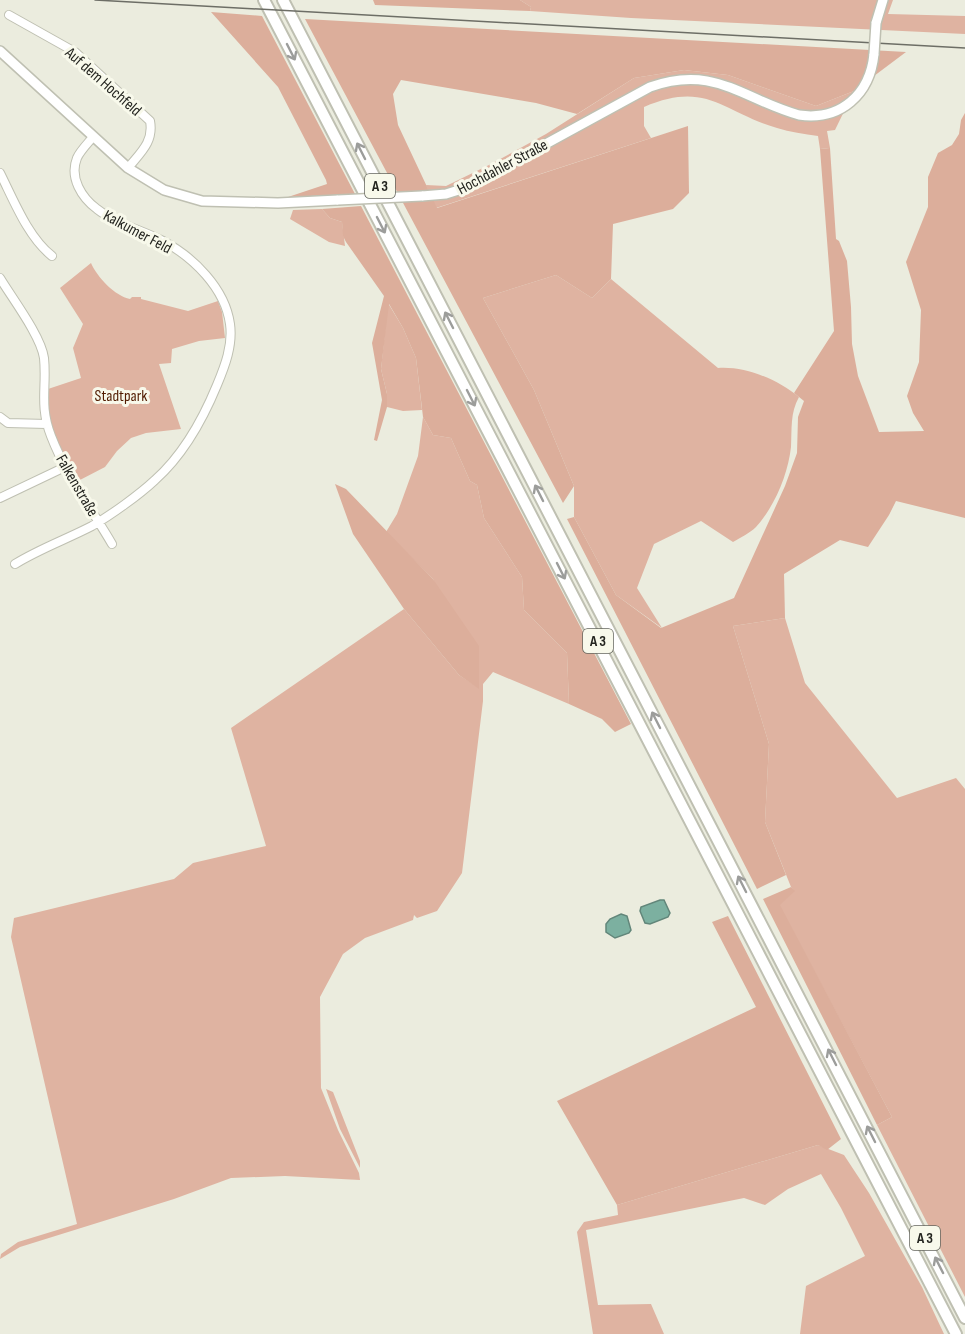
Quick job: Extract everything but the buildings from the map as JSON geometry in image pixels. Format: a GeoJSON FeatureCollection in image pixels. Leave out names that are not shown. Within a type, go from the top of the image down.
{"type":"FeatureCollection","features":[{"type":"Feature","properties":{"kind":"highway","name":"A 3"},"geometry":{"type":"LineString","coordinates":[[264,0],[956,1334]]}},
{"type":"Feature","properties":{"kind":"highway","name":"A 3"},"geometry":{"type":"LineString","coordinates":[[283,0],[965,1318]]}},
{"type":"Feature","properties":{"kind":"main road","name":"Hochdahler Straße"},"geometry":{"type":"LineString","coordinates":[[0,51],[128,168],[164,190],[202,201],[278,203],[422,196],[446,194],[465,188],[650,87],[677,79],[702,79],[724,84],[799,115],[830,113],[844,106],[861,91],[871,73],[876,23],[883,0]]}},
{"type":"Feature","properties":{"kind":"street","name":"Auf dem Hochfeld"},"geometry":{"type":"LineString","coordinates":[[9,15],[75,52],[150,121],[152,132],[149,141],[128,168]]}},
{"type":"Feature","properties":{"kind":"street","name":"Kalkumer Feld"},"geometry":{"type":"LineString","coordinates":[[15,564],[99,521],[128,502],[157,478],[180,449],[212,398],[227,358],[230,322],[221,298],[209,279],[195,264],[165,243],[97,209],[81,191],[74,175],[75,165],[78,156],[93,136]]}},
{"type":"Feature","properties":{"kind":"street"},"geometry":{"type":"LineString","coordinates":[[0,173],[43,249],[52,256]]}},
{"type":"Feature","properties":{"kind":"street","name":"Falkenstraße"},"geometry":{"type":"LineString","coordinates":[[0,278],[40,345],[44,359],[42,406],[65,467],[112,544]]}},
{"type":"Feature","properties":{"kind":"street"},"geometry":{"type":"LineString","coordinates":[[0,417],[8,423],[47,424]]}},
{"type":"Feature","properties":{"kind":"street"},"geometry":{"type":"LineString","coordinates":[[0,498],[65,467]]}},
{"type":"Feature","properties":{"kind":"green space"},"geometry":{"type":"Polygon","coordinates":[[[520,0],[893,0],[888,14],[965,16],[965,34],[530,11],[531,7],[520,0]]]}},
{"type":"Feature","properties":{"kind":"green space"},"geometry":{"type":"Polygon","coordinates":[[[684,70],[728,75],[816,106],[854,91],[835,130],[827,131],[830,148],[820,149],[818,136],[777,128],[714,101],[684,97],[666,99],[644,107],[644,126],[651,138],[436,208],[426,185],[446,186],[491,164],[546,134],[634,78],[684,70]]]}},
{"type":"Feature","properties":{"kind":"green space"},"geometry":{"type":"Polygon","coordinates":[[[322,209],[330,218],[342,222],[345,246],[329,242],[290,219],[293,210],[322,209]]]}},
{"type":"Feature","properties":{"kind":"green space","name":"Stadtpark"},"geometry":{"type":"Polygon","coordinates":[[[91,263],[107,285],[118,294],[130,299],[141,297],[141,299],[188,311],[218,301],[222,312],[225,338],[199,341],[172,349],[171,363],[159,364],[181,429],[146,433],[131,438],[105,467],[78,481],[51,425],[47,401],[48,389],[81,378],[73,348],[83,324],[60,288],[91,263]]]}},
{"type":"Feature","properties":{"kind":"green space"},"geometry":{"type":"Polygon","coordinates":[[[556,275],[592,298],[611,279],[718,368],[739,369],[760,375],[771,379],[799,397],[793,415],[791,447],[784,479],[775,500],[756,527],[733,542],[701,521],[654,544],[637,588],[662,628],[616,595],[574,517],[574,486],[534,390],[483,298],[556,275]]]}},
{"type":"Feature","properties":{"kind":"green space"},"geometry":{"type":"Polygon","coordinates":[[[388,303],[403,328],[416,358],[422,410],[403,411],[387,407],[387,394],[381,369],[388,303]]]}},
{"type":"Feature","properties":{"kind":"green space"},"geometry":{"type":"Polygon","coordinates":[[[423,417],[433,435],[451,438],[470,481],[477,485],[484,518],[522,577],[524,610],[567,653],[569,704],[493,672],[483,684],[483,701],[462,873],[437,911],[417,918],[414,915],[413,920],[365,938],[343,954],[320,997],[321,1088],[359,1173],[360,1180],[285,1176],[231,1178],[174,1199],[20,1247],[0,1259],[1,1254],[18,1242],[77,1224],[11,937],[14,918],[174,879],[193,863],[266,846],[231,728],[404,609],[459,675],[479,688],[433,579],[386,532],[397,514],[418,456],[423,417]]]}},
{"type":"Feature","properties":{"kind":"green space"},"geometry":{"type":"Polygon","coordinates":[[[785,618],[805,683],[897,798],[956,778],[965,789],[965,1297],[877,1125],[892,1117],[779,905],[794,891],[765,822],[769,744],[733,626],[785,618]]]}},
{"type":"Feature","properties":{"kind":"green space"},"geometry":{"type":"Polygon","coordinates":[[[326,1089],[333,1092],[360,1161],[360,1168],[340,1129],[326,1089]]]}},
{"type":"Feature","properties":{"kind":"green space"},"geometry":{"type":"Polygon","coordinates":[[[818,1145],[844,1155],[869,1193],[922,1287],[944,1334],[800,1334],[806,1286],[865,1256],[821,1174],[788,1189],[765,1205],[744,1198],[586,1230],[598,1305],[651,1304],[664,1334],[593,1334],[577,1232],[584,1222],[618,1215],[617,1205],[818,1145]]]}},
{"type":"Feature","properties":{"kind":"shaded area"},"geometry":{"type":"Polygon","coordinates":[[[373,0],[520,0],[531,7],[530,11],[375,5],[373,0]]]}},
{"type":"Feature","properties":{"kind":"shaded area"},"geometry":{"type":"Polygon","coordinates":[[[211,12],[262,16],[355,194],[288,197],[327,184],[326,180],[278,87],[211,12]]]}},
{"type":"Feature","properties":{"kind":"shaded area"},"geometry":{"type":"Polygon","coordinates":[[[305,19],[906,52],[854,91],[816,106],[728,75],[684,70],[634,78],[577,114],[536,103],[401,80],[393,94],[398,125],[437,208],[688,126],[689,193],[673,209],[613,224],[611,279],[592,298],[556,275],[483,298],[534,390],[574,486],[563,503],[305,19]]]}},
{"type":"Feature","properties":{"kind":"shaded area"},"geometry":{"type":"Polygon","coordinates":[[[965,113],[965,518],[896,501],[868,547],[840,540],[784,574],[785,618],[733,626],[769,744],[765,822],[786,875],[757,889],[567,519],[574,517],[616,595],[661,628],[734,598],[785,486],[797,453],[798,417],[804,401],[794,393],[834,331],[820,149],[830,148],[836,239],[847,261],[852,344],[858,376],[879,432],[924,431],[913,413],[907,396],[919,362],[921,310],[906,262],[928,207],[928,177],[938,153],[952,145],[959,134],[961,120],[965,113]]]}},
{"type":"Feature","properties":{"kind":"shaded area"},"geometry":{"type":"Polygon","coordinates":[[[361,206],[631,724],[615,732],[602,719],[569,704],[567,653],[524,610],[522,577],[484,518],[477,485],[470,481],[451,438],[433,435],[423,417],[416,358],[389,304],[381,369],[387,394],[387,407],[377,441],[374,440],[382,400],[372,343],[384,296],[346,242],[342,222],[330,218],[322,209],[361,206]]]}},
{"type":"Feature","properties":{"kind":"shaded area"},"geometry":{"type":"Polygon","coordinates":[[[335,484],[346,489],[433,579],[479,646],[479,689],[459,675],[404,609],[353,534],[335,484]]]}},
{"type":"Feature","properties":{"kind":"shaded area"},"geometry":{"type":"Polygon","coordinates":[[[791,887],[795,891],[780,905],[892,1117],[877,1125],[763,899],[791,887]]]}},
{"type":"Feature","properties":{"kind":"shaded area"},"geometry":{"type":"Polygon","coordinates":[[[728,916],[841,1139],[827,1150],[818,1145],[617,1205],[557,1101],[756,1007],[712,922],[728,916]]]}},
{"type":"Feature","properties":{"kind":"water"},"geometry":{"type":"Polygon","coordinates":[[[664,900],[670,913],[668,917],[650,924],[645,923],[640,911],[641,907],[664,900]]]}},
{"type":"Feature","properties":{"kind":"water"},"geometry":{"type":"Polygon","coordinates":[[[621,914],[627,916],[631,930],[615,938],[606,932],[606,924],[610,919],[621,914]]]}},
{"type":"Feature","properties":{"kind":"railway"},"geometry":{"type":"LineString","coordinates":[[95,0],[965,48]]}}]}
